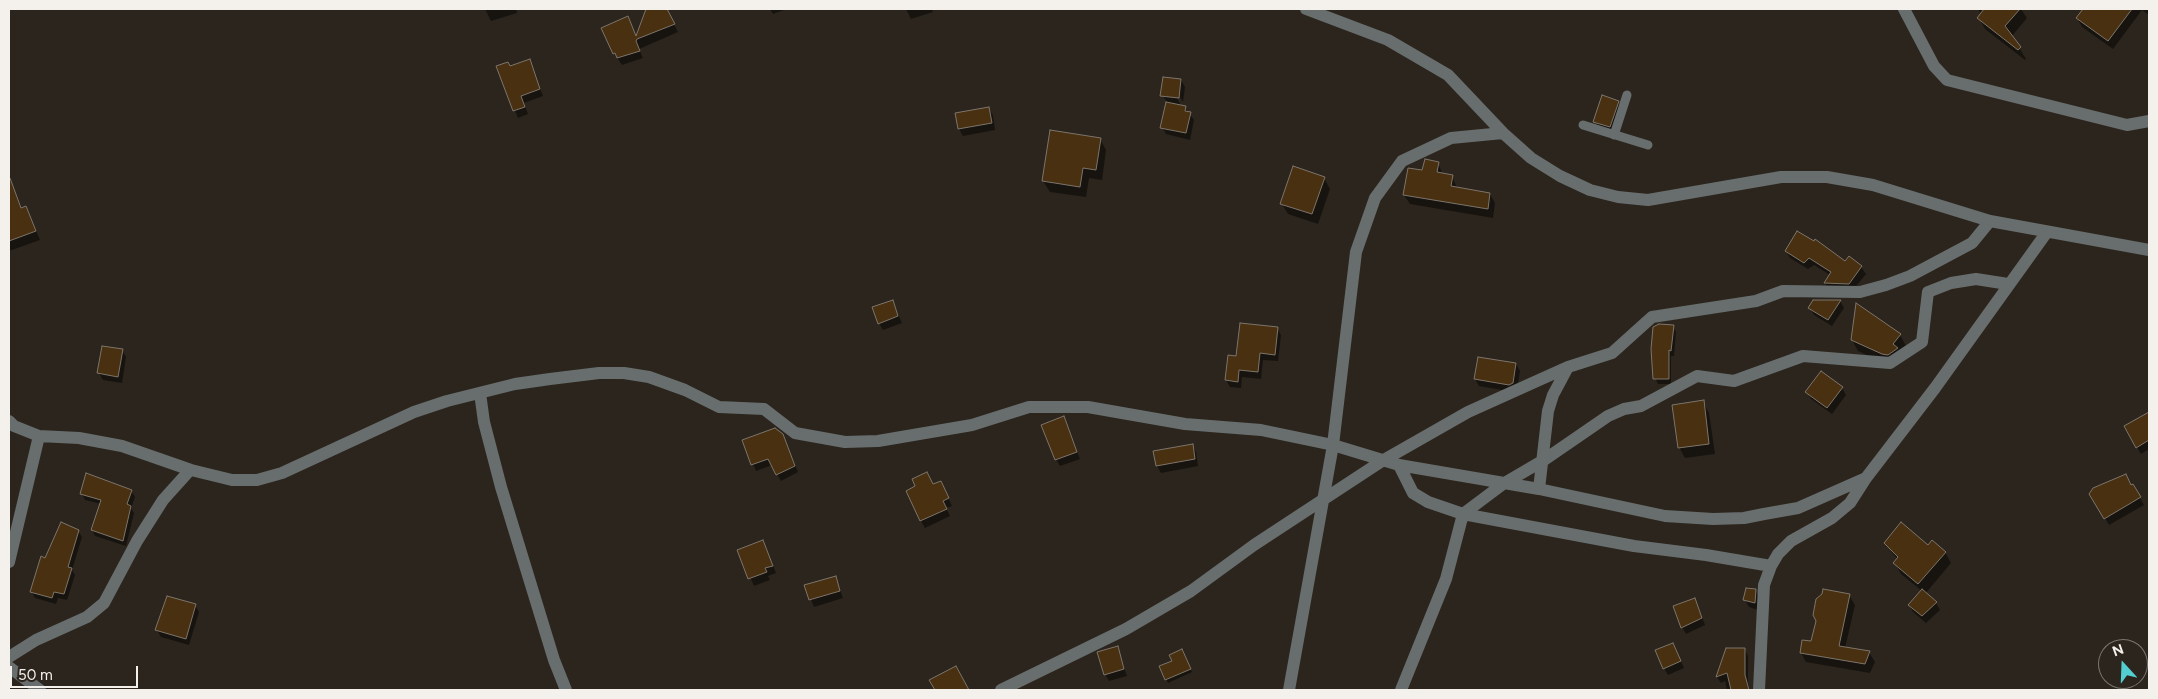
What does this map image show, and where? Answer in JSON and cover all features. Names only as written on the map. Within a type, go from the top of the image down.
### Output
[{"type":"street","points":[[1306,9],[1388,40],[1448,75],[1503,133],[1531,158],[1560,176],[1590,190],[1618,197],[1648,200],[1781,177],[1828,177],[1873,185],[1990,221],[2149,250]]},
{"type":"street","points":[[1904,9],[1934,66],[1947,80],[2127,125],[2149,121]]},
{"type":"street","points":[[1289,690],[1333,445],[1356,252],[1375,198],[1402,161],[1451,138],[1503,133]]},
{"type":"street","points":[[1001,690],[1126,629],[1183,596],[1382,461],[1468,412],[1568,366],[1612,353],[1652,317],[1756,301],[1783,291],[1860,292],[1886,285],[1910,276],[1972,243],[1990,221]]},
{"type":"street","points":[[1759,690],[1764,585],[1778,554],[1791,541],[1832,518],[1850,503],[1866,478],[1936,388],[2008,284],[2047,232]]},
{"type":"street","points":[[1400,690],[1446,579],[1464,514],[1503,484],[1544,460],[1608,416],[1624,409],[1641,406],[1697,376],[1734,381],[1803,356],[1890,363],[1922,342],[1928,292],[1951,283],[1976,279],[2008,284]]},
{"type":"street","points":[[1539,489],[1544,460],[1548,411],[1553,395],[1568,366]]},
{"type":"street","points":[[9,421],[14,426],[39,436],[79,438],[122,446],[190,470],[232,480],[257,480],[282,472],[414,412],[480,393],[550,379],[599,373],[624,373],[649,377],[667,383],[719,407],[764,409],[795,433],[845,442],[878,441],[972,426],[1029,407],[1088,407],[1185,424],[1261,430],[1333,445],[1398,465],[1539,489],[1665,516],[1713,519],[1744,518],[1798,508],[1866,478]]},
{"type":"street","points":[[480,393],[484,422],[501,488],[554,660],[566,690]]},
{"type":"street","points":[[9,562],[39,436]]},
{"type":"street","points":[[1398,465],[1413,493],[1428,502],[1464,514],[1634,546],[1771,566]]},
{"type":"street","points":[[9,657],[36,640],[87,617],[104,603],[142,533],[163,500],[190,470]]},
{"type":"street","points":[[9,667],[40,690]]},
{"type":"lane","points":[[1614,135],[1627,95]]},
{"type":"lane","points":[[1583,125],[1648,146]]},
{"type":"building","points":[[646,9],[667,9],[675,24],[637,39],[640,51],[617,58],[615,53],[613,54],[601,28],[628,16],[636,36]]},
{"type":"building","points":[[1984,9],[2020,9],[2005,26],[2021,47],[2018,50],[1977,18]]},
{"type":"building","points":[[2083,9],[2132,9],[2108,41],[2076,18]]},
{"type":"building","points":[[530,59],[540,89],[521,96],[525,107],[513,111],[496,66],[508,62],[510,66]]},
{"type":"building","points":[[1163,77],[1181,79],[1179,98],[1160,96]]},
{"type":"building","points":[[1602,95],[1619,101],[1610,127],[1593,122]]},
{"type":"building","points":[[1166,102],[1186,106],[1185,111],[1191,112],[1186,133],[1160,128]]},
{"type":"building","points":[[989,107],[992,123],[958,129],[955,113]]},
{"type":"building","points":[[1050,130],[1101,138],[1096,170],[1083,168],[1080,187],[1042,181]]},
{"type":"building","points":[[1425,159],[1439,162],[1437,172],[1453,175],[1451,186],[1490,193],[1488,209],[1403,195],[1408,168],[1422,170]]},
{"type":"building","points":[[1293,166],[1325,177],[1312,214],[1280,204]]},
{"type":"building","points":[[9,178],[21,208],[26,206],[36,231],[9,241]]},
{"type":"building","points":[[1797,231],[1814,241],[1815,239],[1845,261],[1849,256],[1862,266],[1849,284],[1824,283],[1831,272],[1809,258],[1804,263],[1785,251]]},
{"type":"building","points":[[893,300],[898,316],[878,324],[872,307]]},
{"type":"building","points":[[1813,300],[1841,300],[1828,320],[1808,308]]},
{"type":"building","points":[[1856,303],[1901,334],[1893,344],[1898,348],[1888,355],[1882,354],[1851,340]]},
{"type":"building","points":[[1240,323],[1278,327],[1275,355],[1260,353],[1258,372],[1239,370],[1238,382],[1225,380],[1228,355],[1236,356]]},
{"type":"building","points":[[1659,324],[1674,325],[1671,351],[1669,350],[1669,379],[1653,379],[1651,349],[1653,327]]},
{"type":"building","points":[[102,346],[123,349],[118,377],[97,373]]},
{"type":"building","points":[[1478,357],[1516,363],[1513,383],[1509,385],[1474,379]]},
{"type":"building","points":[[1821,371],[1843,387],[1827,408],[1805,392]]},
{"type":"building","points":[[1704,400],[1709,444],[1678,448],[1672,405]]},
{"type":"building","points":[[2149,412],[2149,440],[2136,448],[2124,426]]},
{"type":"building","points":[[1064,416],[1077,452],[1055,460],[1041,425]]},
{"type":"building","points":[[775,428],[783,434],[795,466],[776,475],[768,459],[751,465],[742,440]]},
{"type":"building","points":[[1193,444],[1195,459],[1156,466],[1153,451]]},
{"type":"building","points":[[927,472],[933,484],[941,481],[949,498],[943,501],[947,509],[920,521],[906,491],[915,486],[912,479]]},
{"type":"building","points":[[86,473],[132,490],[127,504],[131,506],[123,541],[91,530],[101,500],[80,494]]},
{"type":"building","points":[[2126,474],[2131,485],[2133,484],[2141,497],[2104,519],[2089,494],[2093,488]]},
{"type":"building","points":[[61,522],[79,530],[68,567],[72,568],[64,594],[54,592],[52,598],[30,592],[41,556],[45,558]]},
{"type":"building","points":[[1901,522],[1928,545],[1932,540],[1946,552],[1918,584],[1893,563],[1898,557],[1884,543]]},
{"type":"building","points":[[763,540],[773,566],[765,568],[767,572],[748,579],[737,550]]},
{"type":"building","points":[[836,576],[840,591],[809,600],[804,585]]},
{"type":"building","points":[[1746,588],[1756,589],[1755,603],[1743,600]]},
{"type":"building","points":[[1823,589],[1850,594],[1839,646],[1870,651],[1865,664],[1800,653],[1802,640],[1811,641],[1816,621],[1813,615],[1816,599],[1822,594]]},
{"type":"building","points":[[1922,589],[1937,602],[1922,616],[1908,605]]},
{"type":"building","points":[[167,596],[196,604],[186,639],[155,630]]},
{"type":"building","points":[[1695,598],[1702,618],[1681,628],[1673,606]]},
{"type":"building","points":[[1673,643],[1681,661],[1663,669],[1655,650]]},
{"type":"building","points":[[1118,646],[1124,669],[1104,675],[1097,652]]},
{"type":"building","points":[[1726,648],[1745,648],[1745,675],[1749,690],[1731,690],[1727,673],[1716,677]]},
{"type":"building","points":[[1182,649],[1191,669],[1165,680],[1159,666],[1172,661],[1169,655]]},
{"type":"building","points":[[956,666],[969,690],[935,690],[929,680]]}]
